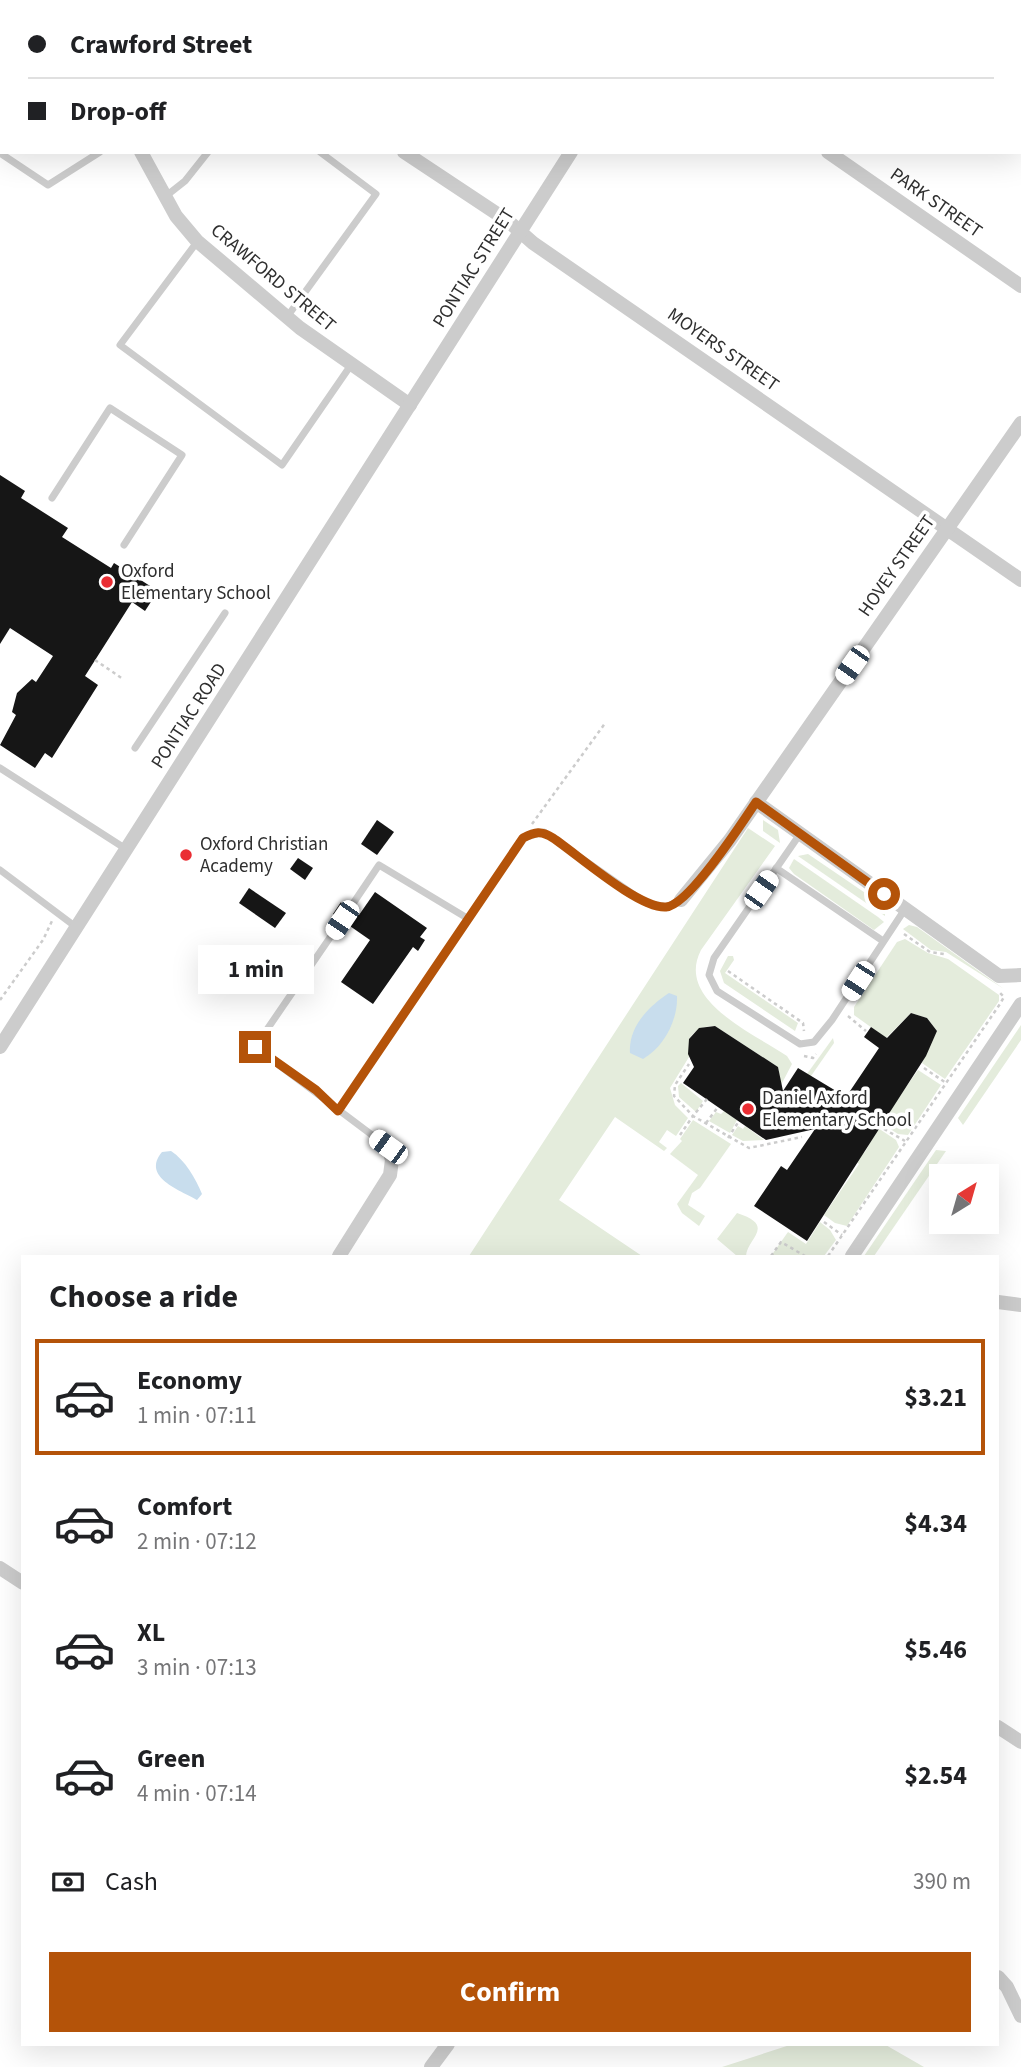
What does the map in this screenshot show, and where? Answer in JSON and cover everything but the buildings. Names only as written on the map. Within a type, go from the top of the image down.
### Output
[{"type":"street","name":"CRAWFORD STREET","points":[[142,154],[180,222],[197,241],[287,317],[410,405]]},
{"type":"street","name":"MOYERS STREET","points":[[407,154],[1021,580]]},
{"type":"street","name":"PONTIAC STREET","points":[[410,405],[570,154]]},
{"type":"street","name":"PARK STREET","points":[[831,154],[1021,286]]},
{"type":"street","name":"PONTIAC ROAD","points":[[0,1046],[410,405]]},
{"type":"street","name":"HOVEY STREET","points":[[681,900],[721,852],[1021,423]]},
{"type":"street","points":[[756,802],[999,976],[1021,975]]},
{"type":"street","points":[[853,1255],[1021,1004]]},
{"type":"street","points":[[340,1255],[390,1175],[392,1160],[388,1147]]},
{"type":"street","points":[[999,1302],[1021,1305]]},
{"type":"street","points":[[0,1568],[21,1582]]},
{"type":"street","points":[[999,1728],[1021,1742]]},
{"type":"street","points":[[999,1978],[1007,1987],[1021,2016]]},
{"type":"street","points":[[431,2067],[447,2046]]},
{"type":"lane","points":[[2,154],[48,185],[97,154]]},
{"type":"lane","points":[[166,196],[185,181],[206,154]]},
{"type":"lane","points":[[287,317],[376,194],[323,154]]},
{"type":"lane","points":[[197,241],[120,345],[282,466],[351,365]]},
{"type":"lane","points":[[51,498],[110,408],[182,455],[124,545]]},
{"type":"lane","points":[[135,748],[225,613]]},
{"type":"lane","points":[[0,768],[126,849]]},
{"type":"lane","points":[[338,1111],[523,838],[544,832],[646,903],[667,907],[681,900]]},
{"type":"lane","points":[[800,834],[714,958],[709,975],[717,990],[800,1044],[814,1042],[832,1020],[905,909]]},
{"type":"lane","points":[[350,908],[379,865],[467,918]]},
{"type":"lane","points":[[776,868],[883,941]]},
{"type":"lane","points":[[0,870],[76,928]]},
{"type":"lane","points":[[342,920],[255,1047],[316,1090],[338,1111],[388,1147]]},
{"type":"path","points":[[95,660],[123,679]]},
{"type":"path","points":[[523,838],[606,722]]},
{"type":"path","points":[[0,1000],[43,940],[58,913]]},
{"type":"path","points":[[902,933],[930,952],[944,954]]},
{"type":"path","points":[[728,971],[803,1023],[804,1031]]},
{"type":"path","points":[[829,1255],[1004,997],[989,985]]},
{"type":"path","points":[[689,1064],[675,1085],[674,1096],[693,1116],[749,1148],[802,1136]]},
{"type":"path","points":[[924,1068],[946,1083]]},
{"type":"path","points":[[680,1135],[707,1099]]},
{"type":"path","points":[[706,1123],[718,1107]]},
{"type":"path","points":[[728,1138],[739,1121]]},
{"type":"path","points":[[884,1129],[905,1141]]},
{"type":"path","points":[[824,1222],[842,1236]]},
{"type":"path","points":[[772,1255],[781,1242],[804,1255]]},
{"type":"path","points":[[794,1255],[796,1250]]},
{"type":"green space","points":[[763,820],[778,830],[780,843],[763,831]]},
{"type":"green space","points":[[748,828],[775,846],[701,950],[696,968],[699,984],[708,999],[722,1013],[787,1056],[792,1064],[781,1085],[778,1067],[715,1026],[700,1029],[689,1039],[689,1057],[670,1088],[675,1105],[688,1118],[676,1136],[667,1130],[659,1142],[667,1148],[664,1151],[615,1117],[559,1200],[641,1255],[470,1255]]},
{"type":"green space","points":[[808,854],[880,903],[885,909],[885,916],[798,856]]},
{"type":"green space","points":[[794,859],[884,922],[874,930],[794,874],[789,868]]},
{"type":"green space","points":[[909,925],[917,927],[1004,989],[946,952],[931,950],[903,929]]},
{"type":"green space","points":[[905,939],[928,953],[948,959],[999,995],[999,1001],[945,1079],[922,1063],[937,1031],[927,1018],[911,1013],[886,1038],[854,1015],[854,1007],[897,942]]},
{"type":"green space","points":[[728,956],[733,956],[734,960],[725,973],[798,1023],[795,1031],[724,983],[720,971]]},
{"type":"green space","points":[[1021,1025],[1021,1040],[963,1125],[958,1118]]},
{"type":"green space","points":[[833,1038],[834,1043],[795,1099],[791,1096]]},
{"type":"green space","points":[[918,1070],[941,1085],[908,1135],[898,1134],[881,1123]]},
{"type":"green space","points":[[681,1083],[703,1101],[696,1112],[679,1097],[678,1086]]},
{"type":"green space","points":[[724,1111],[737,1120],[730,1133],[709,1121],[716,1112],[721,1114]]},
{"type":"green space","points":[[693,1120],[731,1144],[700,1188],[692,1193],[688,1205],[705,1216],[699,1226],[682,1213],[677,1204],[698,1175],[670,1154],[682,1141],[680,1139]]},
{"type":"green space","points":[[738,1126],[743,1129],[745,1126],[764,1140],[743,1141],[732,1135]]},
{"type":"green space","points":[[878,1128],[896,1140],[899,1147],[847,1226],[835,1223],[824,1215],[859,1164],[854,1160],[865,1152]]},
{"type":"green space","points":[[936,1150],[946,1151],[937,1164],[929,1164],[929,1176],[875,1255],[865,1255]]},
{"type":"green space","points":[[737,1213],[749,1218],[758,1228],[746,1255],[736,1255],[717,1239]]},
{"type":"green space","points":[[820,1222],[830,1230],[836,1240],[825,1255],[772,1255],[788,1232],[806,1244]]},
{"type":"green space","points":[[787,2046],[887,2046],[924,2067],[722,2067]]},
{"type":"water","points":[[669,993],[677,996],[677,1005],[663,1040],[643,1059],[630,1053],[632,1034],[641,1018]]},
{"type":"water","points":[[171,1151],[197,1182],[202,1194],[197,1200],[159,1176],[157,1161],[162,1152]]},
{"type":"place","name":"Oxford Elementary School","points":[[107,582]]},
{"type":"place","name":"Oxford Christian Academy","points":[[186,855]]},
{"type":"place","name":"Daniel Axford Elementary School","points":[[748,1109]]},
{"type":"route","points":[[255,1047],[316,1090],[338,1111],[523,838],[535,832],[544,832],[646,903],[667,907],[681,900],[704,874],[756,802],[884,894]]}]
